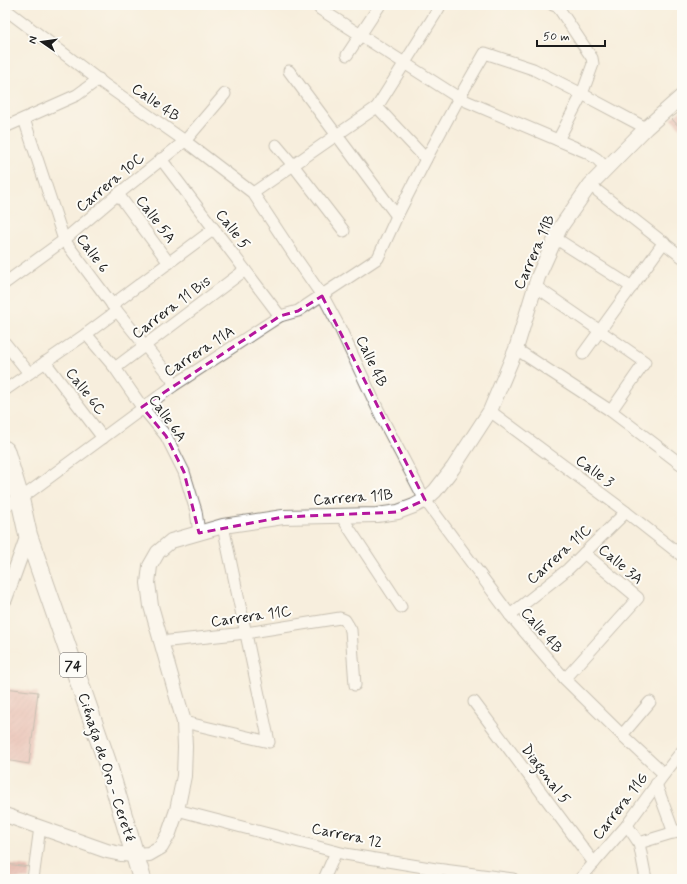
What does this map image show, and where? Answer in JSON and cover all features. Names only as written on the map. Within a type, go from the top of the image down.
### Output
[{"type":"highway","name":"Ciénaga de Oro - Cereté","points":[[5,450],[12,502],[28,535],[107,762],[142,879]]},
{"type":"street","points":[[318,5],[320,9],[459,98],[586,152],[597,159],[606,168]]},
{"type":"street","points":[[347,55],[380,5]]},
{"type":"street","points":[[253,193],[377,107],[439,8],[438,5]]},
{"type":"street","points":[[554,5],[558,7],[592,58],[593,64],[582,94],[558,140]]},
{"type":"street","name":"Calle 4B","points":[[5,9],[99,80],[185,141],[253,193],[322,296],[339,326],[384,420],[425,500],[510,615],[565,679],[664,774]]},
{"type":"street","name":"Carrera 11A","points":[[12,502],[103,438],[142,407],[173,386],[280,316],[298,311],[378,258],[426,159],[485,53],[533,69],[582,94]]},
{"type":"street","points":[[289,71],[398,216]]},
{"type":"street","points":[[5,127],[77,95],[99,80]]},
{"type":"street","name":"Carrera 10C","points":[[5,283],[64,240],[118,194],[185,141],[225,94]]},
{"type":"street","points":[[582,94],[646,128]]},
{"type":"street","name":"Carrera 11B","points":[[135,855],[149,854],[161,847],[177,810],[184,776],[184,722],[150,606],[148,583],[150,566],[158,552],[171,542],[223,526],[283,517],[377,515],[398,512],[425,500],[453,468],[490,412],[516,349],[538,277],[560,228],[590,185],[646,128],[682,96]]},
{"type":"street","points":[[377,107],[426,159]]},
{"type":"street","name":"Calle 6","points":[[24,118],[64,240],[115,308],[171,378],[173,386]]},
{"type":"street","points":[[276,145],[344,231]]},
{"type":"street","name":"Calle 5","points":[[161,159],[280,316]]},
{"type":"street","points":[[590,185],[682,256]]},
{"type":"street","name":"Calle 5A","points":[[118,194],[169,262]]},
{"type":"street","points":[[5,390],[86,334],[169,262],[214,229]]},
{"type":"street","points":[[556,238],[632,287]]},
{"type":"street","points":[[583,354],[664,242]]},
{"type":"street","name":"Carrera 11 Bis","points":[[115,368],[245,270]]},
{"type":"street","points":[[535,286],[645,362],[610,411]]},
{"type":"street","name":"Calle 6A","points":[[86,334],[115,368],[142,407],[166,436],[184,472],[196,511],[200,533]]},
{"type":"street","points":[[5,343],[29,373]]},
{"type":"street","points":[[516,349],[610,411],[682,465]]},
{"type":"street","name":"Calle 6C","points":[[45,362],[103,438]]},
{"type":"street","name":"Calle 3","points":[[490,412],[626,512],[682,556]]},
{"type":"street","name":"Carrera 11C","points":[[510,615],[568,569],[626,512]]},
{"type":"street","points":[[342,516],[401,607]]},
{"type":"street","points":[[184,722],[269,742],[223,526]]},
{"type":"street","points":[[5,599],[28,535]]},
{"type":"street","name":"Calle 3A","points":[[565,679],[638,598],[584,553]]},
{"type":"street","name":"Carrera 11C","points":[[160,642],[246,633],[340,618],[345,620],[351,630],[355,685]]},
{"type":"street","name":"Diagonal 5","points":[[474,702],[594,863]]},
{"type":"street","points":[[622,735],[650,702]]},
{"type":"street","name":"Carrera 11G","points":[[580,879],[627,825],[656,784],[682,752]]},
{"type":"street","points":[[639,843],[678,832],[656,784]]},
{"type":"street","name":"Carrera 12","points":[[177,810],[345,854],[436,869],[513,879]]},
{"type":"street","points":[[5,815],[107,851],[135,855]]},
{"type":"street","points":[[627,825],[639,843],[646,879]]},
{"type":"street","points":[[33,879],[40,827]]},
{"type":"street","points":[[324,879],[336,852]]},
{"type":"highlighted area","points":[[322,296],[425,500],[398,512],[283,517],[199,533],[184,472],[166,436],[142,407],[280,316],[298,311]]},
{"type":"building","points":[[682,110],[682,130],[671,118]]},
{"type":"building","points":[[5,688],[38,692],[29,764],[5,760]]},
{"type":"building","points":[[5,864],[30,867],[29,879],[5,879]]}]
